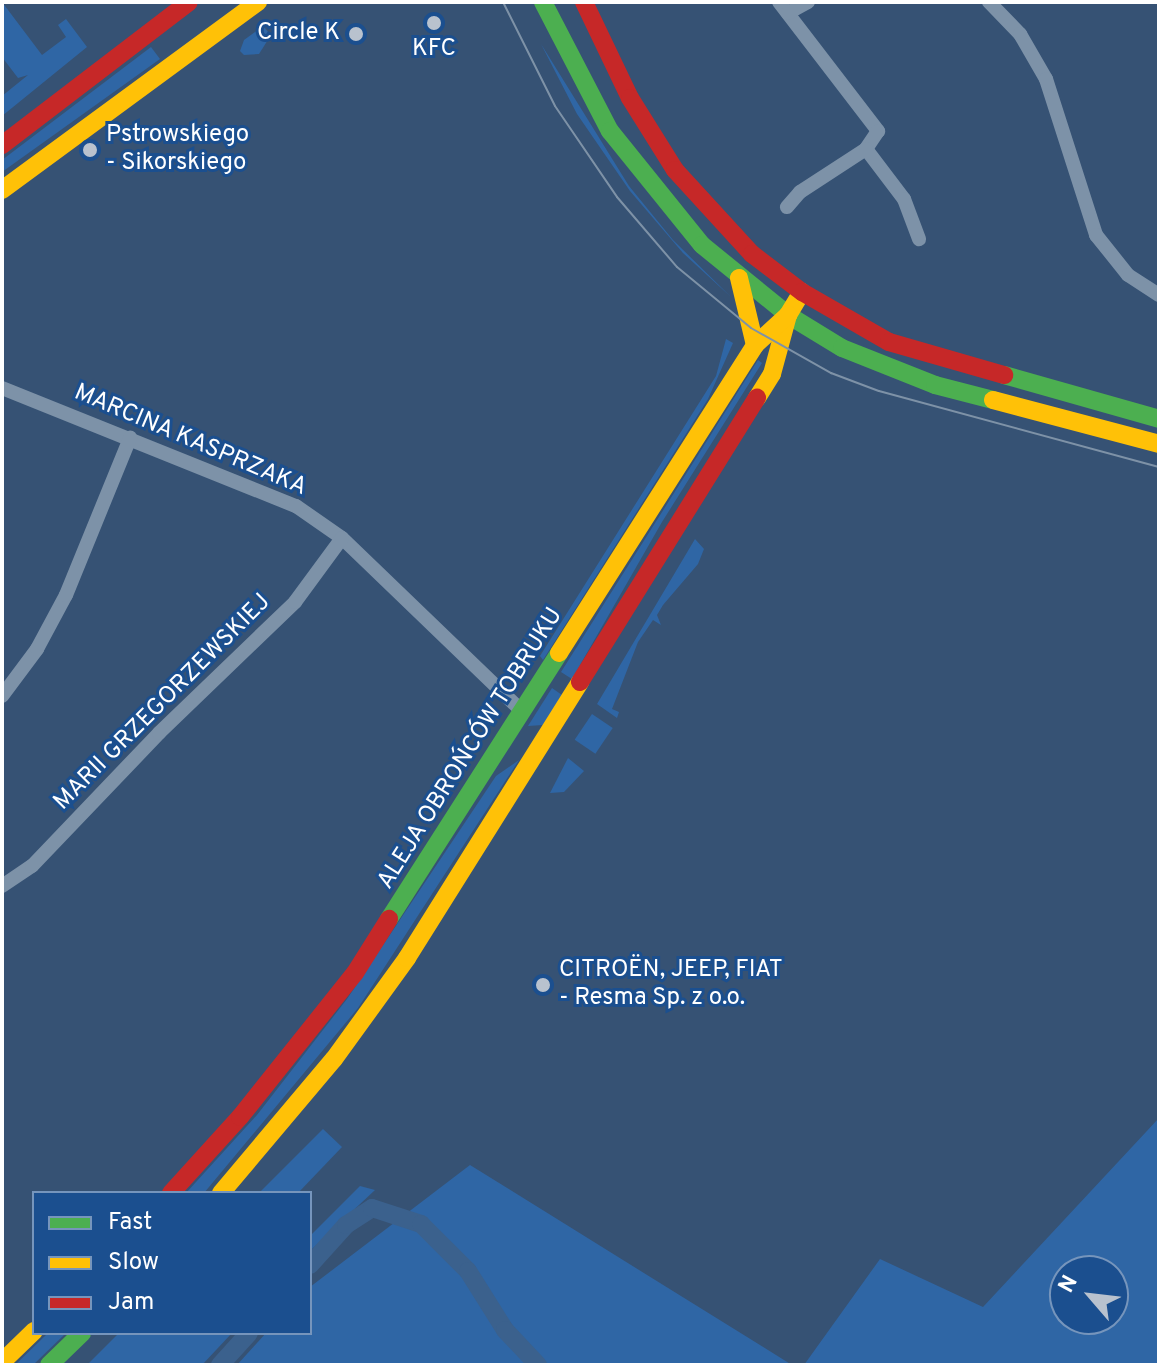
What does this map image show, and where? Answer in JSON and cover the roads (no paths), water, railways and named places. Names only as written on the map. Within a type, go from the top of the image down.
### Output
[{"type":"main road","points":[[2,145],[189,2]]},
{"type":"main road","points":[[2,190],[258,2]]},
{"type":"main road","points":[[543,2],[610,131],[669,211],[739,278],[788,315],[842,348],[895,371],[1159,444]]},
{"type":"main road","points":[[584,2],[630,98],[675,170],[721,224],[802,292],[889,342],[1159,419]]},
{"type":"main road","points":[[739,278],[755,345]]},
{"type":"main road","name":"ALEJA OBROŃCÓW TOBRUKU","points":[[223,1191],[334,1059],[407,958],[772,374],[788,315],[802,292]]},
{"type":"main road","name":"ALEJA OBROŃCÓW TOBRUKU","points":[[173,1191],[240,1117],[355,973],[755,345],[788,315]]},
{"type":"main road","points":[[2,1362],[32,1333]]},
{"type":"main road","points":[[49,1365],[80,1335]]},
{"type":"street","points":[[787,207],[800,192],[866,149],[878,131],[783,7],[808,2]]},
{"type":"street","points":[[989,2],[1020,34],[1046,79],[1096,235],[1128,275],[1159,295]]},
{"type":"street","points":[[866,149],[904,199],[919,239]]},
{"type":"street","name":"MARCINA KASPRZAKA","points":[[2,388],[296,506],[342,538],[523,712]]},
{"type":"street","points":[[2,696],[37,649],[66,595],[130,438]]},
{"type":"street","name":"MARII GRZEGORZEWSKIEJ","points":[[2,886],[32,866],[159,733],[295,602],[342,538]]},
{"type":"waterway","points":[[312,1263],[346,1225],[372,1208],[421,1224],[468,1271],[505,1330],[538,1365]]},
{"type":"waterway","points":[[220,1365],[247,1335]]},
{"type":"tram line","points":[[503,2],[555,106],[617,197],[677,267],[751,328],[831,373],[879,391],[1159,467]]},
{"type":"place","name":"KFC","points":[[434,23]]},
{"type":"place","name":"Circle K","points":[[356,34]]},
{"type":"place","name":"Pstrowskiego - Sikorskiego","points":[[90,150]]},
{"type":"place","name":"CITROËN, JEEP, FIAT - Resma Sp. z o.o.","points":[[543,985]]}]
